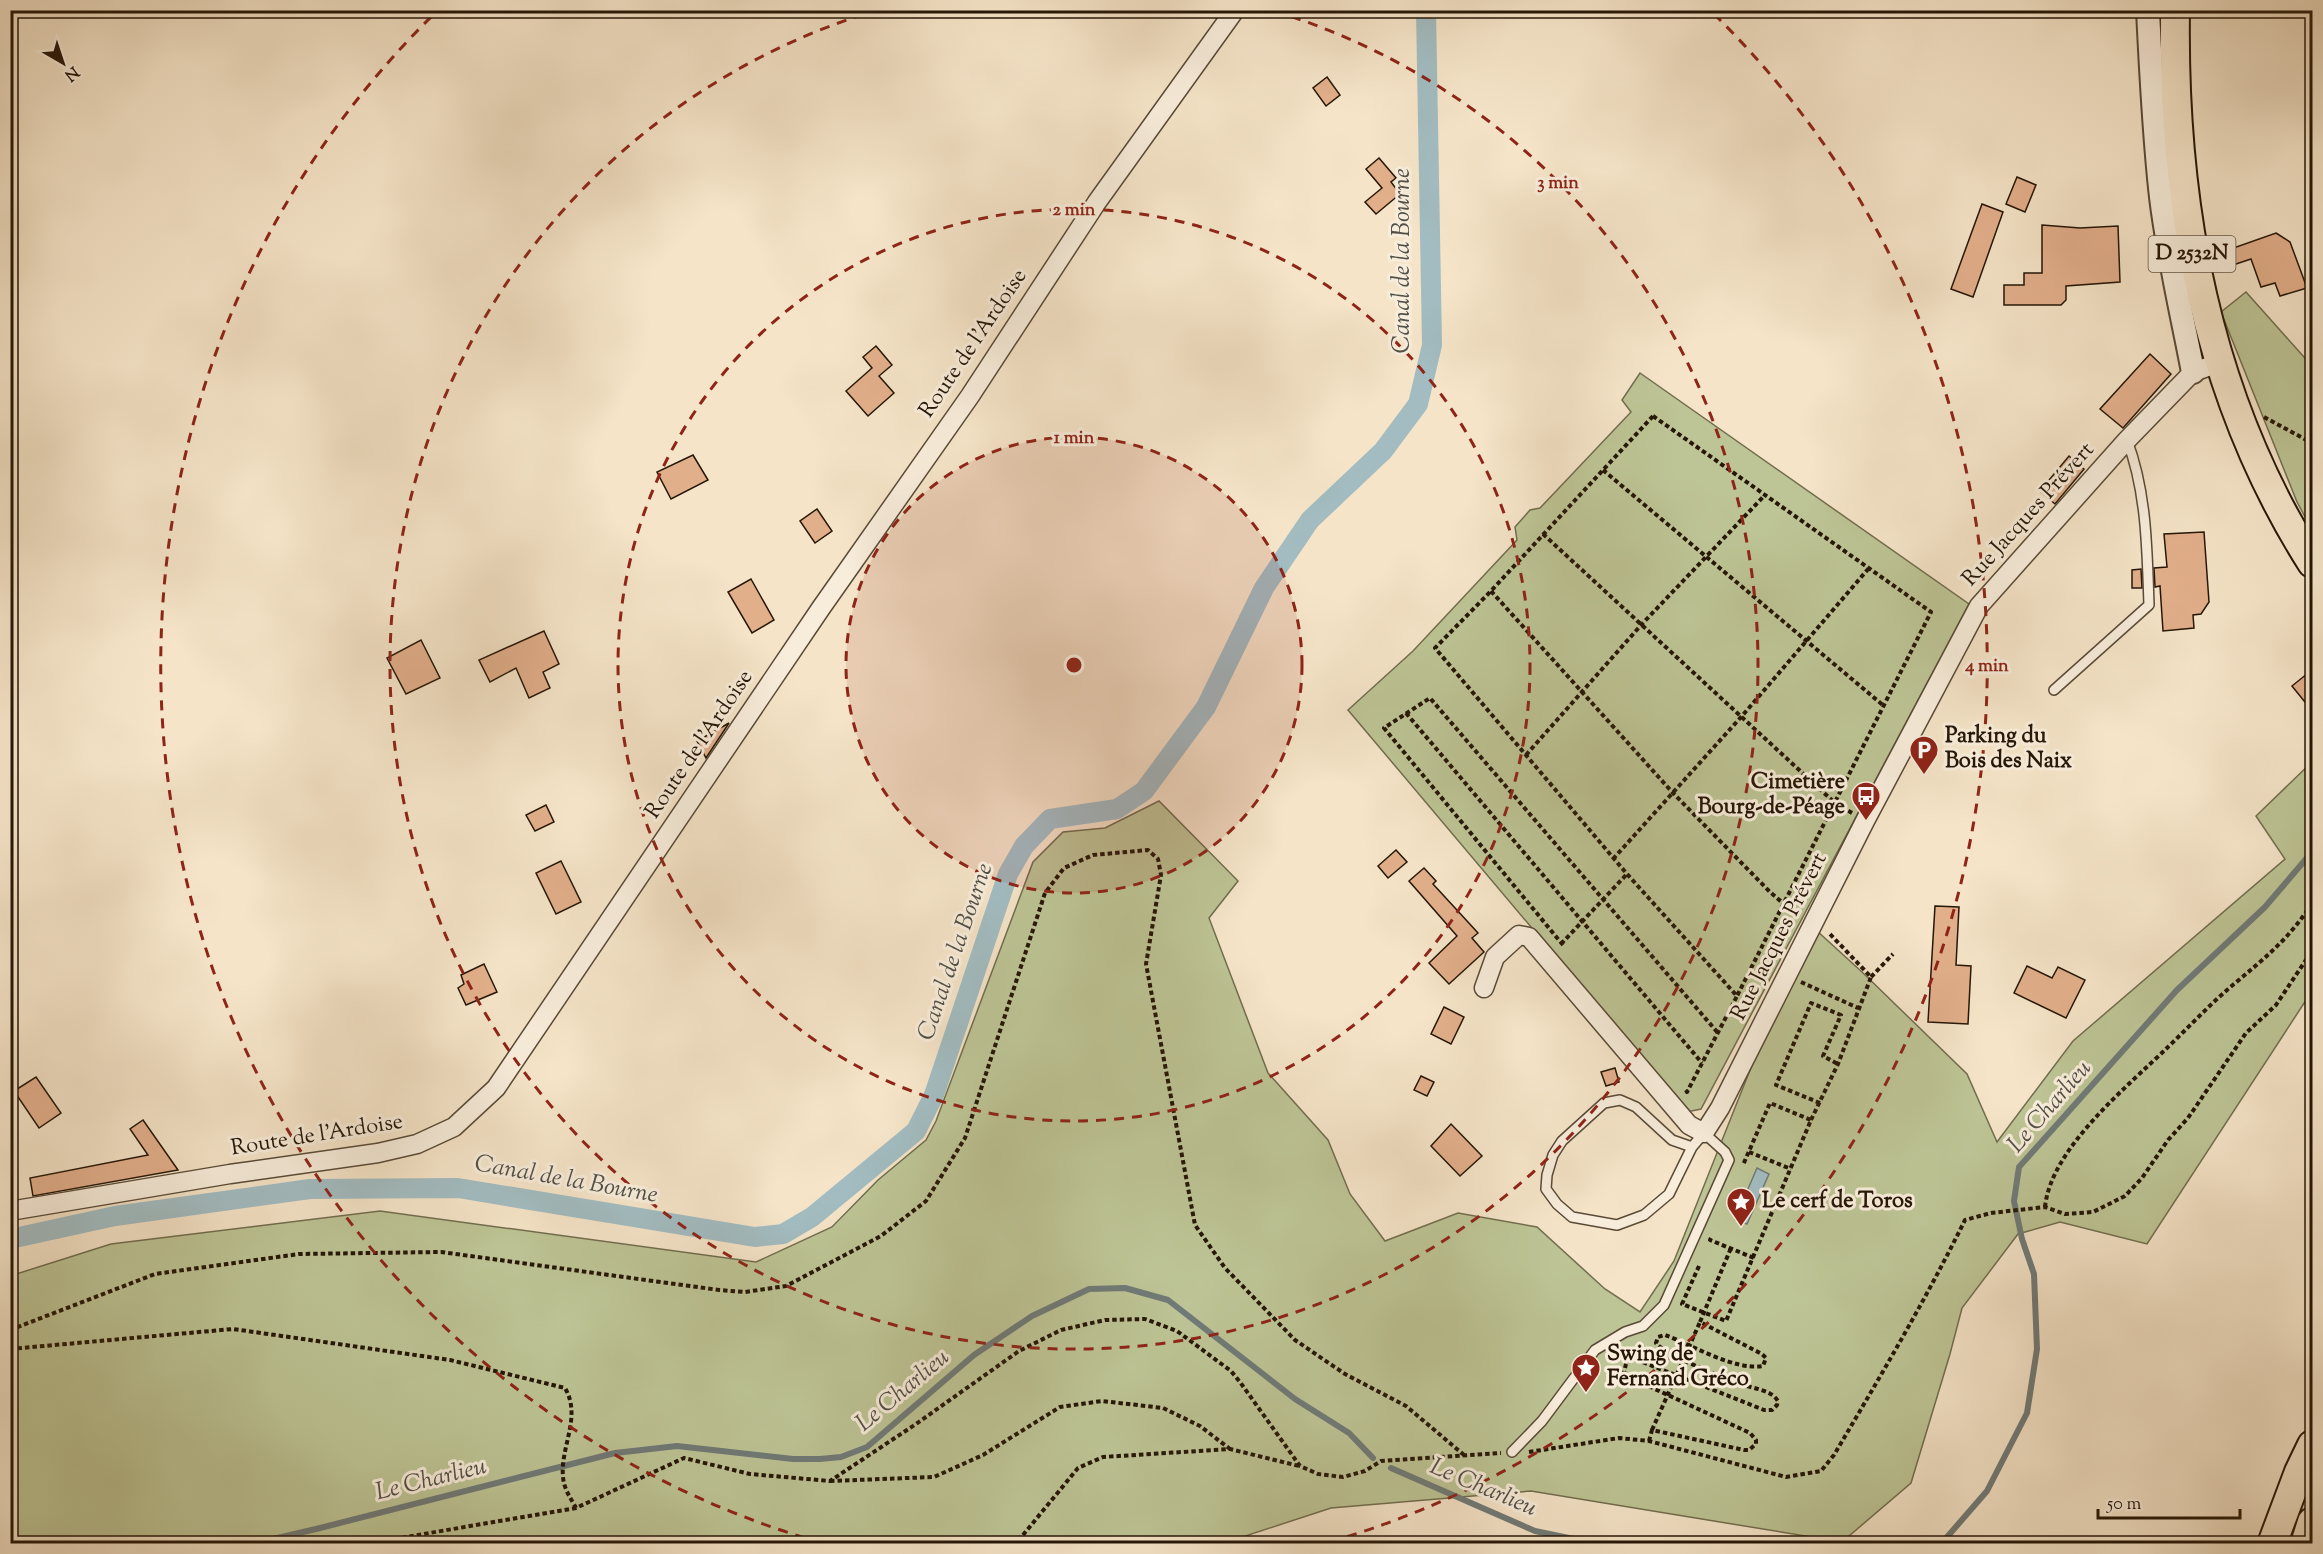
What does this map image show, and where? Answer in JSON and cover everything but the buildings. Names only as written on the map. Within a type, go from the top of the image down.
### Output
[{"type":"main road","name":"D 2532N","points":[[2175,10],[2179,144],[2189,233],[2205,315],[2206,368],[2232,393],[2259,463],[2313,563]]},
{"type":"main road","points":[[2272,1544],[2299,1472],[2313,1445]]},
{"type":"main road","points":[[2305,1544],[2313,1522]]},
{"type":"street","name":"Route de l'Ardoise","points":[[10,1211],[230,1174],[378,1154],[417,1144],[454,1127],[496,1088],[821,608],[970,396],[1097,202],[1235,10]]},
{"type":"street","points":[[2148,10],[2152,94],[2161,197],[2174,280],[2206,368]]},
{"type":"street","name":"Rue Jacques Prévert","points":[[1698,1140],[1720,1108],[1865,821],[1979,606],[2127,440],[2206,368]]},
{"type":"street","points":[[1484,988],[1496,957],[1519,935],[1529,937],[1689,1125],[1698,1140]]},
{"type":"lane","points":[[2054,690],[2149,605],[2146,531],[2137,466],[2127,440]]},
{"type":"lane","points":[[1512,1452],[1542,1421],[1595,1350],[1626,1332],[1643,1326],[1664,1305],[1729,1160],[1725,1152],[1698,1140],[1672,1140],[1636,1107],[1620,1100],[1604,1103],[1562,1141],[1553,1155],[1547,1174],[1546,1189],[1557,1204],[1572,1217],[1617,1225],[1644,1215],[1669,1194],[1698,1140]]},
{"type":"path","points":[[2232,393],[2273,423],[2313,443]]},
{"type":"path","points":[[1680,1083],[1687,1092],[1718,1033],[1737,996],[1784,904],[1931,612],[1653,416],[1435,648],[1613,859],[1737,996]]},
{"type":"path","points":[[1603,470],[1884,706]]},
{"type":"path","points":[[1526,755],[1642,624],[1765,495]]},
{"type":"path","points":[[1543,534],[1835,803]]},
{"type":"path","points":[[1613,859],[1742,716],[1869,568]]},
{"type":"path","points":[[1491,591],[1674,793],[1784,904]]},
{"type":"path","points":[[1569,952],[1384,728],[1430,698],[1718,1033]]},
{"type":"path","points":[[1406,713],[1702,1063]]},
{"type":"path","points":[[10,1330],[155,1274],[299,1254],[441,1252],[719,1290],[745,1292],[786,1286],[881,1236],[926,1201],[965,1138],[1045,892],[1064,868],[1093,855],[1148,850],[1158,859],[1161,875],[1146,964],[1195,1225],[1225,1268],[1296,1340],[1345,1374],[1406,1406],[1464,1455]]},
{"type":"path","points":[[1561,944],[1627,874]]},
{"type":"path","points":[[2045,1207],[2046,1194],[2058,1167],[2095,1118],[2232,985],[2266,958],[2300,924],[2313,903]]},
{"type":"path","points":[[1815,919],[1871,977]]},
{"type":"path","points":[[1011,1544],[1023,1535],[1077,1468],[1103,1457],[1230,1449],[1300,1466],[1318,1474],[1343,1477],[1365,1471],[1381,1461],[1533,1452],[1619,1438],[1649,1441],[1786,1477],[1821,1471],[1834,1455],[1899,1344],[1965,1220],[2045,1207],[2065,1214],[2093,1212],[2125,1196],[2142,1178],[2168,1140],[2188,1118],[2246,1033],[2276,1005],[2313,951]]},
{"type":"path","points":[[1701,1261],[1683,1304],[1726,1321],[1811,1120],[1838,1064],[1871,977],[1893,954]]},
{"type":"path","points":[[1787,975],[1858,1008]]},
{"type":"path","points":[[1820,1103],[1776,1085],[1810,1003],[1841,1015],[1823,1056],[1838,1064]]},
{"type":"path","points":[[1740,1172],[1770,1103],[1811,1120]]},
{"type":"path","points":[[1749,1152],[1791,1169]]},
{"type":"path","points":[[1705,1251],[1714,1230]]},
{"type":"path","points":[[1710,1240],[1754,1258]]},
{"type":"path","points":[[1649,1441],[1731,1248]]},
{"type":"path","points":[[830,1481],[1019,1351],[1061,1330],[1105,1320],[1145,1319],[1177,1331],[1212,1356],[1235,1376],[1300,1466]]},
{"type":"path","points":[[1653,1430],[1744,1450],[1749,1450],[1756,1444],[1756,1440],[1750,1433],[1629,1377],[1624,1372],[1626,1364],[1632,1360],[1764,1410],[1772,1410],[1777,1406],[1778,1401],[1771,1394],[1745,1386],[1683,1359],[1659,1348],[1656,1343],[1658,1337],[1665,1335],[1746,1366],[1755,1368],[1763,1366],[1766,1362],[1762,1354],[1700,1322]]},
{"type":"path","points":[[10,1349],[232,1329],[450,1360],[565,1388],[572,1400],[572,1412],[563,1474],[566,1490],[576,1508]]},
{"type":"path","points":[[365,1544],[576,1508],[684,1458],[750,1474],[830,1481],[934,1477],[983,1455],[1059,1407],[1101,1401],[1163,1408],[1200,1426],[1230,1449]]},
{"type":"green space","points":[[2246,292],[2312,366],[2312,530],[2297,502],[2221,312]]},
{"type":"green space","points":[[1640,373],[1969,604],[1701,1109],[1687,1112],[1348,710],[1413,651],[1517,540],[1515,527],[1530,510],[1540,508],[1631,412],[1622,400]]},
{"type":"green space","points":[[2312,762],[2312,991],[2147,1244],[2060,1222],[2018,1234],[1962,1308],[1911,1483],[1842,1542],[1531,1491],[1331,1508],[1221,1544],[11,1543],[10,1276],[111,1244],[380,1211],[756,1262],[832,1227],[878,1180],[926,1140],[936,1121],[1033,862],[1063,832],[1105,828],[1159,801],[1238,881],[1209,918],[1268,1073],[1328,1140],[1350,1194],[1385,1241],[1458,1213],[1537,1227],[1605,1289],[1640,1312],[1674,1261],[1754,1060],[1816,930],[1967,1074],[1997,1142],[2073,1041],[2285,859],[2256,816]]},
{"type":"water","points":[[1757,1168],[1769,1174],[1747,1224],[1735,1219]]},
{"type":"waterway","name":"Canal de la Bourne","points":[[10,1239],[115,1216],[310,1189],[458,1188],[755,1237],[783,1234],[812,1217],[916,1131],[934,1095],[1008,874],[1024,846],[1050,819],[1117,809],[1144,791],[1206,707],[1264,588],[1310,520],[1383,451],[1418,404],[1432,345],[1426,10]]},
{"type":"waterway","name":"Le Charlieu","points":[[1941,1544],[1987,1491],[2027,1413],[2037,1349],[2034,1274],[2022,1239],[2014,1201],[2019,1167],[2177,990],[2265,907],[2312,852]]},
{"type":"waterway","name":"Le Charlieu","points":[[251,1544],[615,1453],[677,1446],[793,1459],[841,1457],[867,1447],[974,1355],[1032,1316],[1089,1289],[1125,1288],[1168,1300],[1295,1399],[1349,1433],[1373,1458]]},
{"type":"waterway","name":"Le Charlieu","points":[[1391,1468],[1535,1531],[1598,1544]]},
{"type":"place","name":"Parking du Bois des Naix","points":[[1924,776]]},
{"type":"place","name":"Cimetière Bourg-de-Péage","points":[[1866,822]]},
{"type":"place","name":"Le cerf de Toros","points":[[1741,1228]]},
{"type":"place","name":"Swing de Fernand Gréco","points":[[1586,1394]]}]
